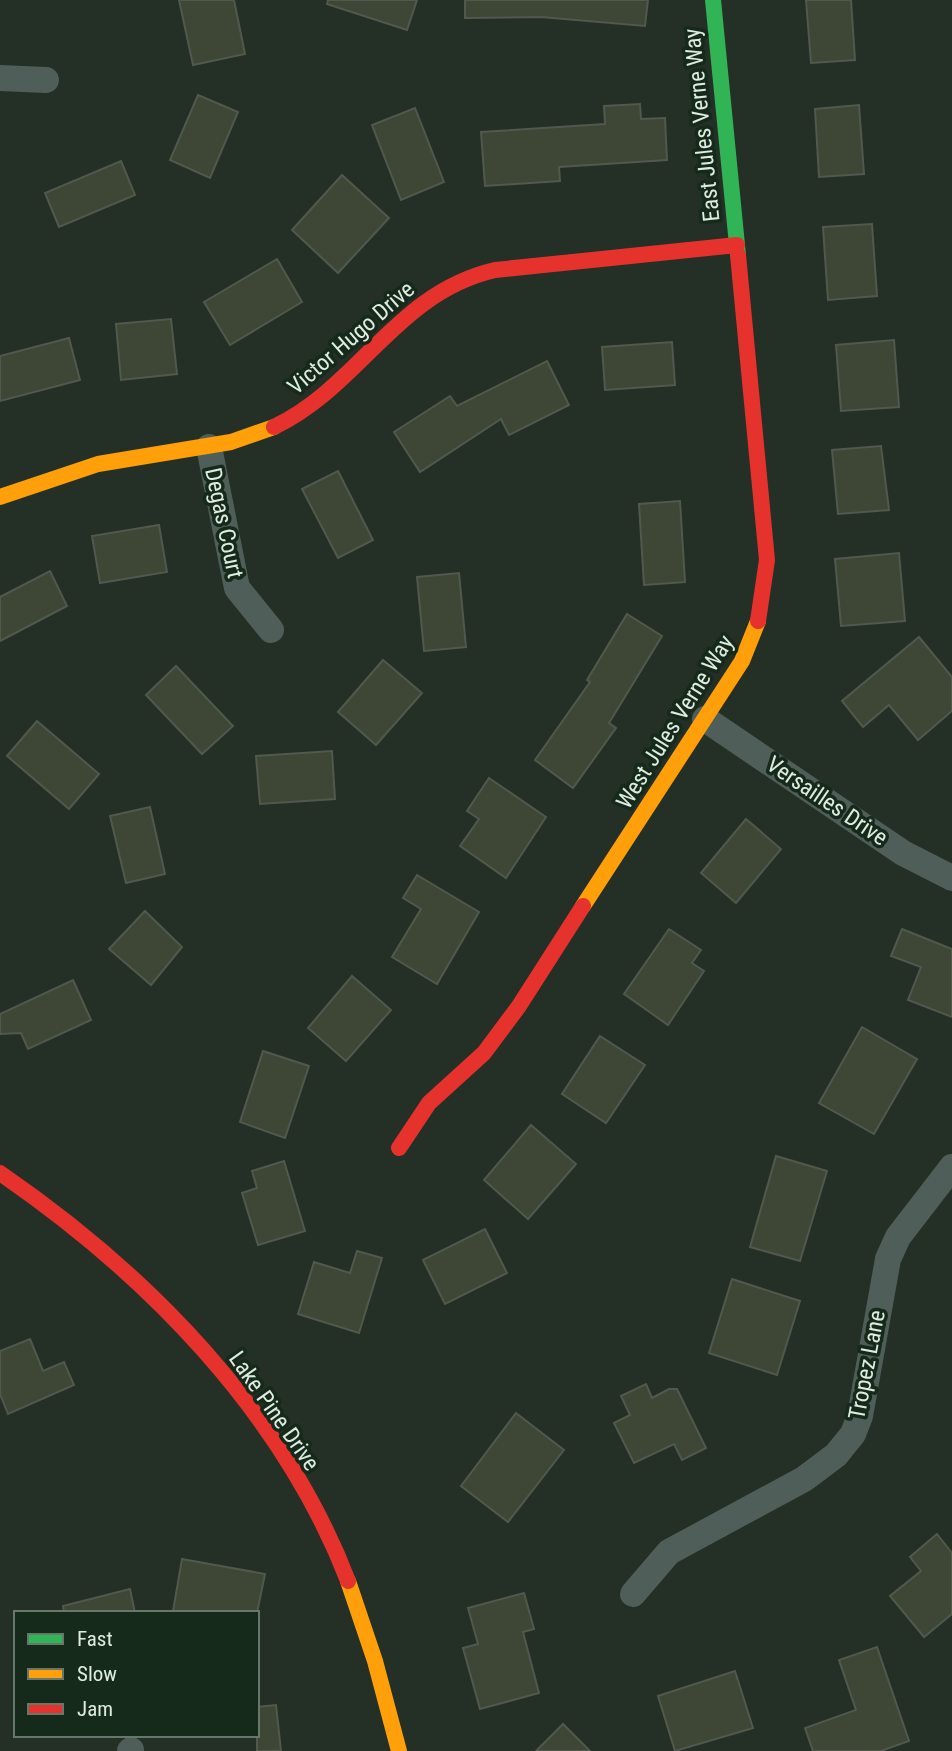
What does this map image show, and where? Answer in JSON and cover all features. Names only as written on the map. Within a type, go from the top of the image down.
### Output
[{"type":"street","name":"East Jules Verne Way","points":[[713,0],[737,245]]},
{"type":"street","points":[[0,78],[46,80]]},
{"type":"street","name":"Victor Hugo Drive","points":[[0,497],[91,466],[209,447],[285,422],[309,408],[417,307],[446,287],[470,277],[495,270],[737,245]]},
{"type":"street","name":"West Jules Verne Way","points":[[400,1148],[429,1103],[484,1054],[519,1006],[756,636],[764,610],[767,560],[737,245]]},
{"type":"street","name":"Degas Court","points":[[209,447],[237,588],[271,630]]},
{"type":"street","name":"Versailles Drive","points":[[705,719],[903,853],[952,878]]},
{"type":"street","name":"Tropez Lane","points":[[633,1594],[668,1552],[804,1479],[836,1455],[853,1434],[860,1416],[888,1259],[898,1237],[952,1167]]},
{"type":"street","name":"Lake Pine Drive","points":[[0,1173],[60,1214],[133,1276],[211,1362],[276,1448],[318,1517],[347,1581],[375,1656],[400,1751]]},
{"type":"building","points":[[179,0],[234,0],[245,54],[193,65]]},
{"type":"building","points":[[328,0],[417,0],[407,30],[327,4]]},
{"type":"building","points":[[465,0],[648,0],[645,26],[541,17],[465,18]]},
{"type":"building","points":[[806,0],[851,0],[855,60],[811,63]]},
{"type":"building","points":[[198,95],[238,112],[210,178],[170,160]]},
{"type":"building","points":[[640,104],[641,119],[665,118],[667,160],[559,167],[560,181],[485,186],[481,132],[605,124],[604,106]]},
{"type":"building","points":[[859,105],[864,174],[819,177],[815,109]]},
{"type":"building","points":[[415,108],[444,182],[401,200],[372,125]]},
{"type":"building","points":[[121,161],[135,195],[59,227],[45,193]]},
{"type":"building","points":[[342,175],[389,218],[338,273],[292,230]]},
{"type":"building","points":[[872,224],[877,296],[828,300],[823,227]]},
{"type":"building","points":[[277,259],[302,302],[230,345],[204,302]]},
{"type":"building","points":[[171,319],[177,374],[121,380],[116,324]]},
{"type":"building","points":[[69,338],[80,380],[0,401],[0,356]]},
{"type":"building","points":[[894,340],[899,407],[841,411],[836,345]]},
{"type":"building","points":[[672,342],[675,385],[605,390],[602,347]]},
{"type":"building","points":[[547,361],[569,405],[509,435],[501,419],[420,472],[394,432],[450,396],[457,406]]},
{"type":"building","points":[[881,446],[889,510],[838,514],[832,450]]},
{"type":"building","points":[[338,471],[373,540],[338,558],[302,489]]},
{"type":"building","points":[[680,501],[685,582],[644,585],[639,504]]},
{"type":"building","points":[[159,525],[167,572],[100,583],[92,536]]},
{"type":"building","points":[[899,553],[905,621],[841,626],[835,559]]},
{"type":"building","points":[[50,571],[67,606],[0,641],[0,597]]},
{"type":"building","points":[[459,573],[466,647],[424,651],[417,577]]},
{"type":"building","points":[[627,614],[662,636],[609,723],[616,728],[573,788],[535,760],[590,682],[587,680]]},
{"type":"building","points":[[919,637],[952,677],[952,711],[918,740],[889,705],[863,727],[842,701]]},
{"type":"building","points":[[383,660],[422,693],[376,745],[338,712]]},
{"type":"building","points":[[176,666],[233,726],[202,754],[146,695]]},
{"type":"building","points":[[37,721],[99,774],[69,809],[7,756]]},
{"type":"building","points":[[332,751],[335,799],[260,804],[256,756]]},
{"type":"building","points":[[489,778],[546,817],[506,878],[460,846],[479,819],[467,811]]},
{"type":"building","points":[[150,807],[165,874],[126,883],[110,816]]},
{"type":"building","points":[[746,819],[781,849],[736,903],[701,873]]},
{"type":"building","points":[[417,875],[479,912],[437,984],[392,957],[421,909],[403,898]]},
{"type":"building","points":[[145,911],[182,947],[151,985],[109,949]]},
{"type":"building","points":[[669,929],[701,950],[692,963],[704,971],[668,1025],[624,994]]},
{"type":"building","points":[[902,929],[952,949],[952,1017],[908,1000],[921,967],[891,956]]},
{"type":"building","points":[[352,976],[391,1010],[346,1061],[308,1028]]},
{"type":"building","points":[[73,980],[91,1020],[28,1049],[21,1033],[0,1034],[0,1014]]},
{"type":"building","points":[[862,1027],[917,1059],[874,1134],[819,1103]]},
{"type":"building","points":[[600,1036],[645,1065],[606,1123],[562,1094]]},
{"type":"building","points":[[263,1051],[309,1066],[285,1138],[240,1122]]},
{"type":"building","points":[[531,1125],[576,1164],[528,1219],[484,1180]]},
{"type":"building","points":[[776,1156],[827,1171],[800,1261],[750,1247]]},
{"type":"building","points":[[284,1161],[305,1231],[258,1245],[242,1193],[257,1188],[252,1171]]},
{"type":"building","points":[[485,1229],[507,1273],[445,1304],[423,1260]]},
{"type":"building","points":[[357,1251],[382,1258],[359,1333],[298,1314],[314,1262],[350,1273]]},
{"type":"building","points":[[732,1279],[800,1301],[777,1375],[709,1353]]},
{"type":"building","points":[[30,1339],[43,1371],[64,1362],[74,1385],[8,1414],[0,1394],[0,1351]]},
{"type":"building","points":[[646,1384],[652,1398],[669,1389],[677,1389],[706,1448],[682,1460],[674,1444],[634,1463],[614,1423],[630,1415],[621,1396]]},
{"type":"building","points":[[516,1413],[564,1450],[508,1522],[461,1486]]},
{"type":"building","points":[[937,1534],[952,1553],[952,1614],[924,1637],[890,1596],[921,1571],[910,1557]]},
{"type":"building","points":[[182,1559],[265,1574],[257,1611],[173,1611]]},
{"type":"building","points":[[130,1589],[135,1611],[64,1611],[63,1606]]},
{"type":"building","points":[[524,1593],[534,1629],[523,1632],[539,1693],[480,1709],[463,1648],[478,1644],[468,1608]]},
{"type":"building","points":[[877,1647],[909,1741],[881,1751],[813,1751],[805,1728],[856,1710],[839,1660]]},
{"type":"building","points":[[735,1671],[753,1728],[675,1751],[658,1696]]},
{"type":"building","points":[[276,1705],[281,1751],[257,1751],[259,1707]]},
{"type":"building","points":[[563,1724],[590,1751],[536,1751]]},
{"type":"traffic: fast","points":[[713,0],[738,255]]},
{"type":"traffic: slow","points":[[0,497],[98,464],[231,442],[274,427]]},
{"type":"traffic: slow","points":[[583,906],[742,661],[758,621]]},
{"type":"traffic: slow","points":[[348,1581],[375,1661],[399,1751]]},
{"type":"traffic: jam","points":[[274,427],[331,388],[431,298],[461,282],[495,270],[737,245]]},
{"type":"traffic: jam","points":[[738,255],[767,560],[758,621]]},
{"type":"traffic: jam","points":[[399,1148],[429,1103],[484,1053],[519,1006],[583,906]]},
{"type":"traffic: jam","points":[[0,1173],[107,1256],[158,1302],[205,1352],[248,1404],[287,1460],[320,1519],[348,1581]]}]
